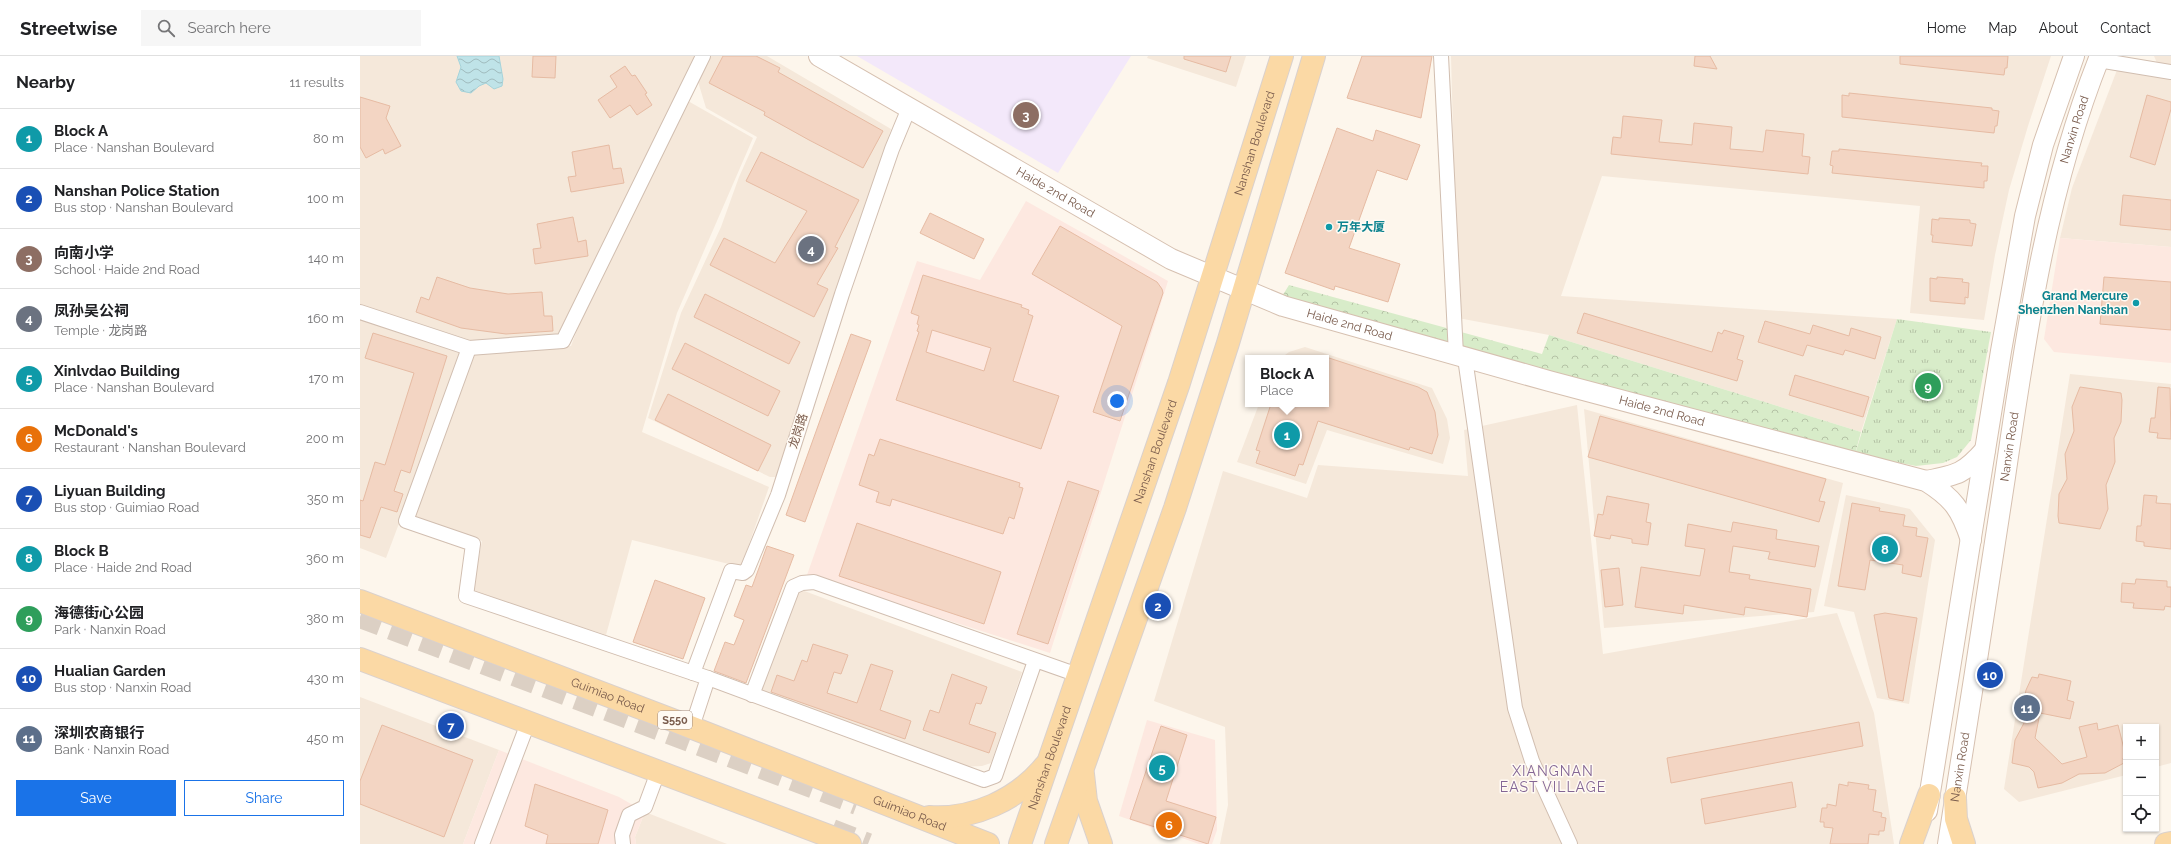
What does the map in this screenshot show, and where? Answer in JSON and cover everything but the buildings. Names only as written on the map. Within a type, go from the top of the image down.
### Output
[{"type":"main road","name":"Nanshan Boulevard","points":[[1020,844],[1179,383],[1282,56]]},
{"type":"main road","points":[[1056,844],[1175,508],[1244,290],[1314,56]]},
{"type":"main road","name":"Nanxin Road","points":[[1921,844],[1985,450],[2025,216],[2043,145],[2074,56]]},
{"type":"main road","name":"Haide 2nd Road","points":[[824,57],[909,108],[1171,259],[1244,290],[1283,306],[1460,357],[1926,481],[1946,493],[1957,505],[1964,518],[1971,540]]},
{"type":"main road","name":"Nanxin Road","points":[[1948,844],[2036,281],[2057,187],[2099,58]]},
{"type":"main road","name":"Haide 2nd Road","points":[[1926,481],[1949,477],[1969,468],[1985,450]]},
{"type":"main road","name":"Guimiao Road","points":[[360,601],[692,727],[988,844]]},
{"type":"main road","points":[[360,659],[850,844]]},
{"type":"main road","points":[[920,816],[935,818],[964,815],[992,806],[1006,800],[1030,783],[1049,761]]},
{"type":"main road","points":[[1083,768],[1086,801],[1100,844]]},
{"type":"main road","points":[[1911,844],[1929,795]]},
{"type":"main road","points":[[1955,798],[1956,819],[1964,844]]},
{"type":"main road","points":[[2166,844],[2171,842]]},
{"type":"street","points":[[360,312],[469,348],[564,341],[703,56]]},
{"type":"street","points":[[1441,56],[1460,357],[1515,708],[1534,767],[1570,844]]},
{"type":"street","points":[[2099,58],[2171,72]]},
{"type":"street","name":"龙岗路","points":[[693,673],[731,571],[743,573],[747,570],[778,495],[842,294],[892,149],[909,108]]},
{"type":"street","points":[[469,348],[406,521],[473,544],[466,596],[708,678],[984,780],[995,776],[1035,661]]},
{"type":"street","points":[[752,695],[793,587],[802,583],[814,582],[1078,675]]},
{"type":"street","points":[[692,727],[708,678]]},
{"type":"street","points":[[482,844],[528,723]]},
{"type":"street","points":[[623,844],[622,835],[629,815],[645,807],[658,772]]},
{"type":"shaded area","points":[[360,56],[696,56],[556,338],[467,343],[386,558],[360,548]]},
{"type":"shaded area","points":[[706,56],[767,56],[891,129],[778,477],[770,477],[648,418],[681,313],[721,227],[739,177],[757,137],[706,108],[696,75]]},
{"type":"shaded area","points":[[857,56],[1131,56],[1058,173]]},
{"type":"shaded area","points":[[1148,56],[1246,56],[1236,87],[1147,58]]},
{"type":"shaded area","points":[[1451,56],[2051,56],[2009,190],[1995,255],[1984,320],[1910,313],[1920,206],[1602,176],[1561,296],[1897,319],[1861,432],[1549,335],[1458,318]]},
{"type":"shaded area","points":[[2154,56],[2171,56],[2171,66],[2157,63]]},
{"type":"shaded area","points":[[2117,70],[2171,79],[2171,247],[2060,238],[2072,188]]},
{"type":"shaded area","points":[[681,97],[753,138],[677,313],[642,432],[769,487],[741,567],[632,540],[606,635],[472,592],[482,541],[412,517],[473,354],[571,346],[617,224]]},
{"type":"shaded area","points":[[1026,201],[1168,281],[1050,653],[807,575],[917,261],[980,280]]},
{"type":"shaded area","name":"Grand Mercure Shenzhen Nanshan","points":[[2060,238],[2171,247],[2171,363],[2054,352],[2044,339]]},
{"type":"shaded area","points":[[1305,347],[1432,388],[1447,419],[1450,438],[1443,464],[1327,430],[1306,484],[1237,462],[1258,407],[1329,407],[1329,355],[1285,355],[1289,352]]},
{"type":"shaded area","points":[[2070,374],[2171,384],[2171,763],[2159,766],[2159,724],[2123,724],[2123,776],[2019,802],[2004,789]]},
{"type":"shaded area","name":"XIANGNAN EAST VILLAGE","points":[[1577,405],[1603,654],[1837,613],[1874,713],[1894,844],[1220,844],[1228,805],[1225,727],[1154,701],[1223,471],[1307,498],[1318,465],[1468,476],[1464,430]]},
{"type":"shaded area","points":[[1584,409],[1843,483],[1814,612],[1604,628]]},
{"type":"shaded area","points":[[1846,495],[1910,509],[1935,540],[1909,704],[1877,698],[1854,612],[1824,606]]},
{"type":"shaded area","points":[[799,589],[1022,672],[991,763],[982,766],[961,767],[759,693]]},
{"type":"shaded area","points":[[360,697],[499,750],[463,844],[360,844]]},
{"type":"shaded area","points":[[1147,720],[1215,740],[1217,830],[1212,844],[1199,844],[1119,816]]},
{"type":"shaded area","points":[[499,750],[619,797],[645,812],[635,837],[636,844],[463,844]]},
{"type":"shaded area","points":[[645,812],[727,844],[636,844],[635,837]]},
{"type":"green space","points":[[1289,285],[1542,354],[1549,335],[1861,432],[1855,454],[1281,298]]},
{"type":"green space","points":[[1897,319],[1991,332],[1971,440],[1957,457],[1943,463],[1916,466],[1855,454]]},
{"type":"water","points":[[457,56],[499,56],[503,79],[502,86],[494,89],[486,83],[479,86],[471,93],[461,91],[456,82],[461,67]]},
{"type":"tunnel","points":[[360,617],[857,804]]},
{"type":"tunnel","points":[[832,830],[868,844]]},
{"type":"place","name":"向南小学","points":[[1026,115]]},
{"type":"place","name":"万年大厦","points":[[1329,227]]},
{"type":"place","name":"凤孙吴公祠","points":[[811,249]]},
{"type":"place","name":"Grand Mercure Shenzhen Nanshan","points":[[2136,303]]},
{"type":"place","name":"海德街心公园","points":[[1928,386]]},
{"type":"place","name":"Block A","points":[[1287,435]]},
{"type":"place","name":"Block B","points":[[1885,549]]},
{"type":"place","name":"Nanshan Police Station","points":[[1158,606]]},
{"type":"place","name":"Hualian Garden","points":[[1990,675]]},
{"type":"place","name":"深圳农商银行","points":[[2027,708]]},
{"type":"place","name":"Liyuan Building","points":[[451,726]]},
{"type":"place","name":"Xinlvdao Building","points":[[1162,768]]},
{"type":"place","name":"McDonald's","points":[[1169,825]]},
{"type":"district","name":"XIANGNAN EAST VILLAGE","points":[[1553,780]]}]
